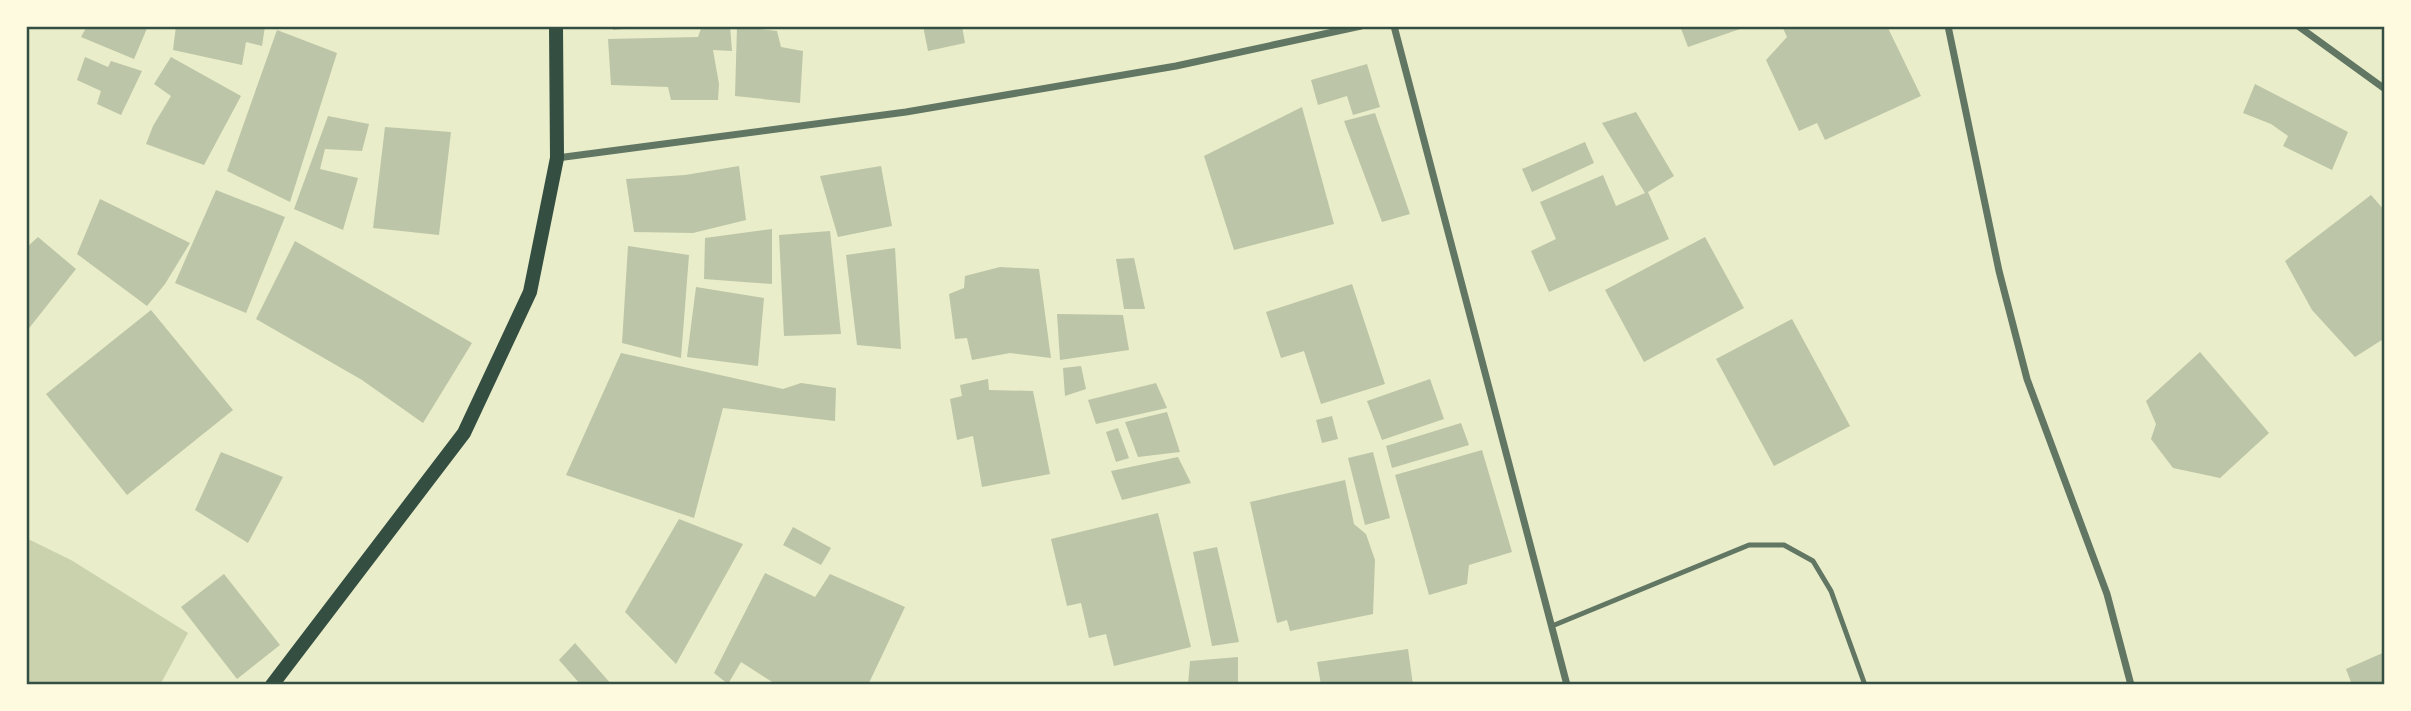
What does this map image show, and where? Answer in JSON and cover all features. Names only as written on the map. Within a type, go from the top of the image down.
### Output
[{"type":"main road","points":[[272,685],[464,433],[530,292],[557,158],[556,26]]},
{"type":"street","points":[[557,158],[906,111],[1176,66],[1361,26]]},
{"type":"street","points":[[1394,26],[1567,685]]},
{"type":"street","points":[[1948,26],[1999,271],[2027,379],[2107,594],[2132,685]]},
{"type":"street","points":[[2298,26],[2385,89]]},
{"type":"lane","points":[[1552,626],[1749,545],[1784,545],[1813,561],[1831,591],[1865,685]]},
{"type":"green space","points":[[26,538],[71,560],[188,633],[160,685],[26,685]]},
{"type":"building","points":[[87,26],[148,26],[134,59],[81,37]]},
{"type":"building","points":[[176,26],[265,26],[262,46],[246,42],[242,65],[173,50]]},
{"type":"building","points":[[612,26],[636,26],[637,28],[613,30]]},
{"type":"building","points":[[702,26],[730,26],[732,51],[713,50],[719,84],[718,100],[671,100],[668,87],[611,85],[608,39],[698,37]]},
{"type":"building","points":[[737,26],[777,31],[781,47],[803,51],[800,103],[735,96]]},
{"type":"building","points":[[923,26],[962,26],[965,43],[928,51]]},
{"type":"building","points":[[1680,26],[1739,26],[1740,29],[1688,47]]},
{"type":"building","points":[[1782,26],[1887,26],[1921,96],[1825,140],[1817,123],[1799,131],[1766,60],[1787,37]]},
{"type":"building","points":[[277,30],[337,53],[290,202],[227,171]]},
{"type":"building","points":[[85,57],[108,67],[111,61],[142,71],[121,115],[97,104],[101,91],[77,80]]},
{"type":"building","points":[[171,57],[241,96],[204,165],[146,144],[153,126],[171,96],[154,84]]},
{"type":"building","points":[[1367,64],[1380,107],[1353,115],[1347,96],[1318,105],[1311,80]]},
{"type":"building","points":[[2255,84],[2348,132],[2332,170],[2283,146],[2288,136],[2271,124],[2243,113]]},
{"type":"building","points":[[1302,107],[1334,224],[1234,250],[1204,156]]},
{"type":"building","points":[[1636,112],[1674,176],[1648,192],[1669,239],[1549,292],[1531,251],[1556,239],[1540,202],[1603,175],[1616,206],[1645,193],[1602,123]]},
{"type":"building","points":[[1375,113],[1410,214],[1382,222],[1344,121]]},
{"type":"building","points":[[328,116],[369,124],[362,151],[325,149],[320,169],[358,178],[343,230],[294,209]]},
{"type":"building","points":[[385,127],[451,132],[439,235],[373,228]]},
{"type":"building","points":[[1585,142],[1594,163],[1532,192],[1522,169]]},
{"type":"building","points":[[739,166],[746,220],[693,233],[634,232],[626,179],[685,175]]},
{"type":"building","points":[[881,166],[892,226],[838,237],[820,176]]},
{"type":"building","points":[[216,190],[285,217],[246,313],[175,283]]},
{"type":"building","points":[[2371,195],[2385,211],[2385,338],[2355,357],[2312,310],[2285,261]]},
{"type":"building","points":[[100,199],[190,243],[165,284],[147,306],[77,254]]},
{"type":"building","points":[[772,229],[772,284],[704,279],[705,238]]},
{"type":"building","points":[[830,231],[841,334],[784,336],[779,235]]},
{"type":"building","points":[[38,237],[76,269],[26,332],[26,248]]},
{"type":"building","points":[[1705,237],[1744,308],[1644,362],[1605,290]]},
{"type":"building","points":[[295,241],[472,343],[423,423],[362,380],[256,319]]},
{"type":"building","points":[[628,246],[689,255],[681,358],[622,343]]},
{"type":"building","points":[[895,248],[901,349],[857,345],[846,255]]},
{"type":"building","points":[[1134,258],[1145,309],[1124,309],[1116,259]]},
{"type":"building","points":[[1000,267],[1039,269],[1051,358],[1010,353],[972,360],[967,338],[955,339],[949,294],[964,288],[965,276]]},
{"type":"building","points":[[1352,284],[1385,384],[1321,404],[1304,351],[1281,358],[1266,312]]},
{"type":"building","points":[[696,287],[764,298],[758,366],[687,357]]},
{"type":"building","points":[[151,310],[233,410],[127,495],[46,394]]},
{"type":"building","points":[[1057,314],[1123,315],[1129,350],[1060,360]]},
{"type":"building","points":[[1792,319],[1850,426],[1774,466],[1716,359]]},
{"type":"building","points":[[2200,352],[2269,433],[2220,478],[2173,468],[2151,439],[2156,424],[2146,401]]},
{"type":"building","points":[[621,353],[783,389],[801,383],[836,388],[835,421],[723,408],[694,518],[566,475]]},
{"type":"building","points":[[1081,366],[1086,389],[1065,396],[1063,368]]},
{"type":"building","points":[[988,379],[989,390],[1033,391],[1050,474],[982,487],[973,436],[957,440],[950,399],[962,396],[960,385]]},
{"type":"building","points":[[1430,379],[1444,419],[1382,440],[1367,401]]},
{"type":"building","points":[[1156,383],[1167,408],[1096,424],[1088,400]]},
{"type":"building","points":[[1167,412],[1180,452],[1138,457],[1125,422]]},
{"type":"building","points":[[1332,416],[1338,439],[1322,443],[1316,420]]},
{"type":"building","points":[[1461,423],[1469,445],[1392,468],[1386,446]]},
{"type":"building","points":[[1118,428],[1129,458],[1116,462],[1106,432]]},
{"type":"building","points":[[1482,450],[1512,552],[1469,565],[1467,584],[1429,595],[1395,475]]},
{"type":"building","points":[[221,452],[283,477],[248,543],[195,510]]},
{"type":"building","points":[[1373,452],[1390,518],[1365,525],[1348,458]]},
{"type":"building","points":[[1178,457],[1191,483],[1122,500],[1111,471]]},
{"type":"building","points":[[1345,480],[1354,524],[1366,534],[1375,560],[1373,614],[1290,631],[1287,620],[1277,623],[1250,502]]},
{"type":"building","points":[[1158,513],[1191,647],[1114,666],[1106,634],[1089,638],[1081,603],[1067,606],[1051,539]]},
{"type":"building","points":[[679,519],[743,544],[676,664],[625,612]]},
{"type":"building","points":[[793,527],[831,548],[821,565],[783,545]]},
{"type":"building","points":[[1217,547],[1239,642],[1212,646],[1193,552]]},
{"type":"building","points":[[765,573],[815,597],[830,574],[905,607],[868,685],[777,685],[741,662],[728,684],[714,673]]},
{"type":"building","points":[[224,574],[280,645],[237,679],[181,607]]},
{"type":"building","points":[[575,643],[612,685],[581,685],[559,660]]},
{"type":"building","points":[[1408,649],[1413,685],[1321,685],[1317,662]]},
{"type":"building","points":[[2385,652],[2385,685],[2352,685],[2346,669]]},
{"type":"building","points":[[1238,657],[1238,685],[1188,685],[1190,661]]}]
